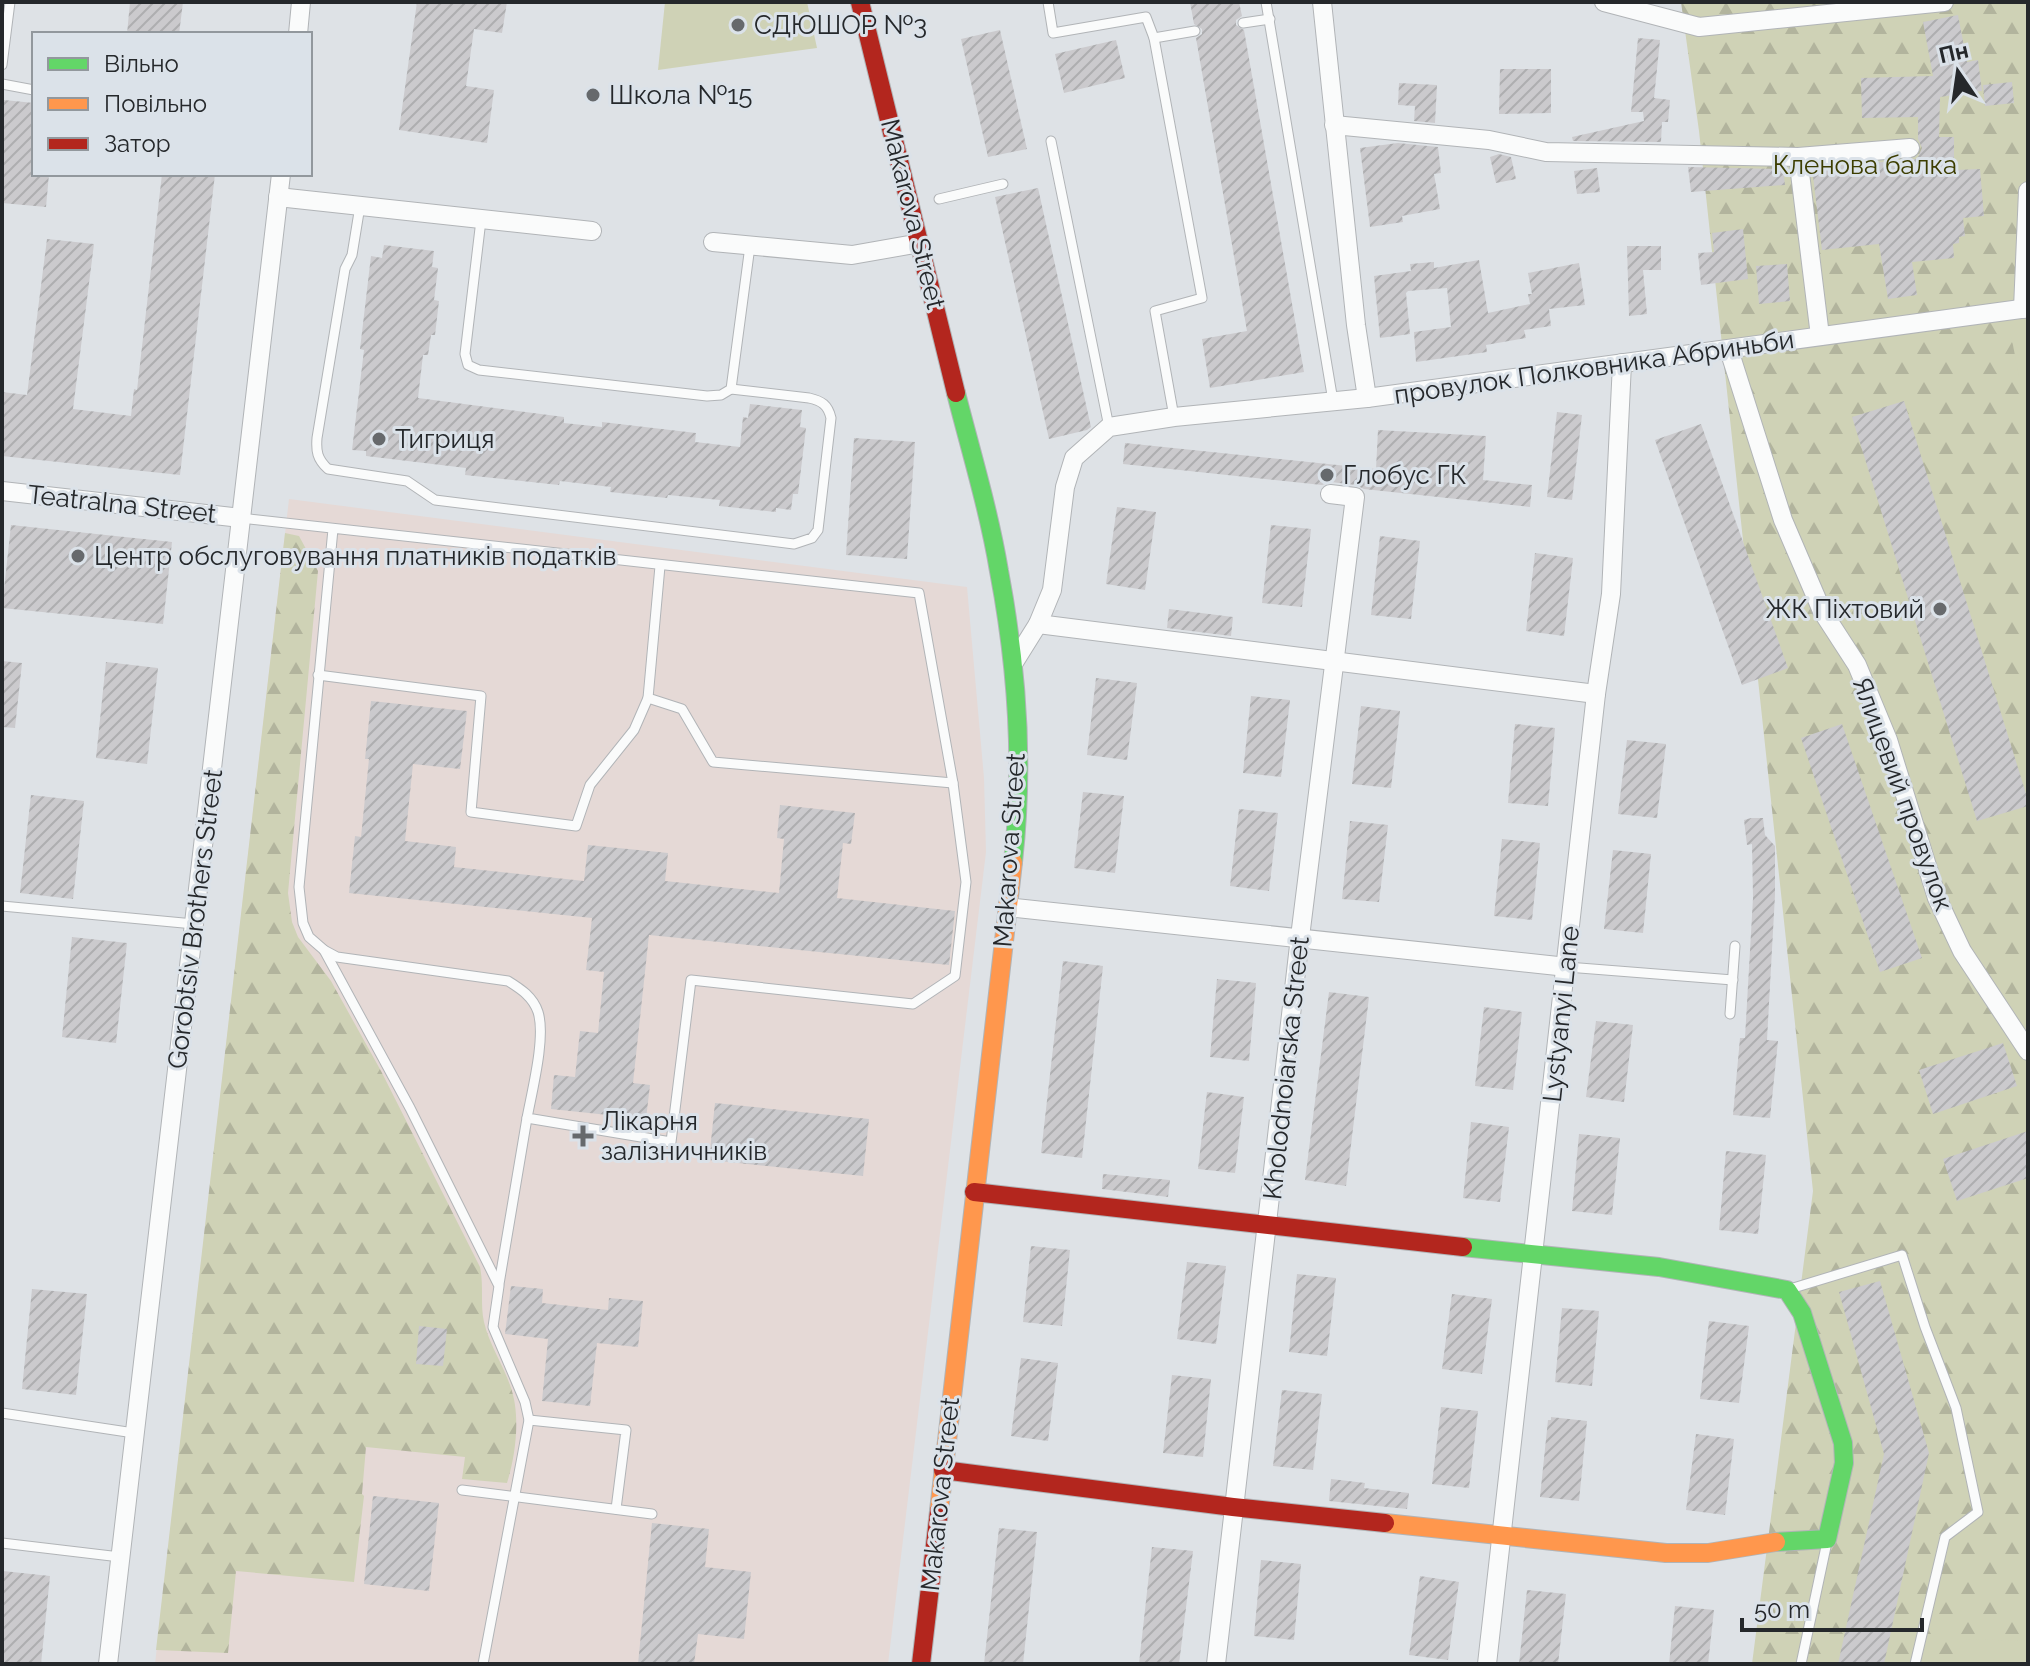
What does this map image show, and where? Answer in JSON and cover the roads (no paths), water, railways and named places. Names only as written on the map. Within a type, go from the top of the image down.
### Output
[{"type":"street","points":[[298,32],[301,2]]},
{"type":"street","name":"Makarova Street","points":[[860,2],[999,568],[1013,664],[1018,782],[1016,833],[921,1664]]},
{"type":"street","name":"провулок Полковника Абриньби","points":[[1322,2],[1356,325],[1367,398]]},
{"type":"street","points":[[1604,2],[1699,27],[1944,2]]},
{"type":"street","points":[[1334,125],[1489,140],[1546,152],[1798,157],[1910,148]]},
{"type":"street","name":"провулок Полковника Абриньби","points":[[1798,157],[1820,336]]},
{"type":"street","name":"Gorobtsiv Brothers Street","points":[[108,1664],[281,176]]},
{"type":"street","name":"провулок Полковника Абриньби","points":[[1109,427],[1174,417],[1367,398],[2026,309],[2028,191]]},
{"type":"street","points":[[278,197],[592,231]]},
{"type":"street","points":[[713,242],[852,255],[920,243]]},
{"type":"street","name":"Ялицевий провулок","points":[[1729,350],[1783,520],[1822,611],[1857,665],[1888,740],[1937,898],[1962,951],[2028,1051]]},
{"type":"street","name":"Lystyanyi Lane","points":[[1487,1664],[1596,694],[1611,594],[1622,363]]},
{"type":"street","points":[[1013,664],[1038,624],[1052,590],[1068,473],[1074,458],[1109,427]]},
{"type":"street","name":"Teatralna Street","points":[[2,491],[241,518]]},
{"type":"street","name":"Kholodnoiarska Street","points":[[1216,1664],[1300,937],[1355,497],[1330,494]]},
{"type":"street","points":[[1038,624],[1596,694]]},
{"type":"street","points":[[1007,907],[1567,967]]},
{"type":"street","points":[[943,1470],[1501,1538],[1666,1553],[1708,1553],[1779,1541],[1827,1539],[1844,1463],[1843,1443],[1802,1313],[1787,1290],[1699,1273],[1533,1251],[1443,1245],[974,1192]]},
{"type":"lane","points":[[2,65],[10,2]]},
{"type":"lane","points":[[1048,2],[1053,33],[1146,17],[1154,38],[1202,298],[1155,311],[1174,417]]},
{"type":"lane","points":[[1266,2],[1333,401]]},
{"type":"lane","points":[[1243,23],[1270,19]]},
{"type":"lane","points":[[1154,38],[1195,31]]},
{"type":"lane","points":[[2,84],[32,90]]},
{"type":"lane","points":[[1051,141],[1109,427]]},
{"type":"lane","points":[[939,199],[1003,184]]},
{"type":"lane","points":[[360,206],[352,255],[345,269],[317,438],[316,451],[321,463],[328,469],[407,481],[435,500],[794,544],[812,538],[818,530],[831,418],[829,409],[821,401],[731,389],[721,395],[707,396],[479,370],[468,365],[465,354],[481,220]]},
{"type":"lane","points":[[731,389],[750,246]]},
{"type":"lane","points":[[241,518],[919,593],[953,783],[966,882],[955,976],[913,1004],[691,980],[671,1142],[527,1118]]},
{"type":"lane","points":[[333,529],[299,887],[303,923],[309,937],[324,950],[410,1108],[499,1286]]},
{"type":"lane","points":[[318,675],[481,696],[471,812],[576,826],[590,785],[634,730],[648,698],[660,566]]},
{"type":"lane","points":[[648,698],[682,709],[713,762],[953,783]]},
{"type":"lane","points":[[2,906],[195,924]]},
{"type":"lane","points":[[1730,1014],[1735,946]]},
{"type":"lane","points":[[324,950],[351,960],[508,981],[527,992],[538,1012],[539,1048],[493,1327],[525,1402],[529,1420],[483,1664]]},
{"type":"lane","points":[[1567,967],[1733,980]]},
{"type":"lane","points":[[1787,1290],[1902,1255],[1956,1408],[1978,1512],[1945,1537],[1915,1664]]},
{"type":"lane","points":[[2,1413],[134,1433]]},
{"type":"lane","points":[[529,1420],[626,1430],[616,1509]]},
{"type":"lane","points":[[462,1490],[652,1514]]},
{"type":"lane","points":[[1801,1664],[1827,1539]]},
{"type":"lane","points":[[2,1543],[120,1557]]},
{"type":"place","name":"СДЮШОР №3","points":[[738,25]]},
{"type":"place","name":"Школа №15","points":[[593,95]]},
{"type":"place","name":"Тигриця","points":[[379,439]]},
{"type":"place","name":"Глобус ГК","points":[[1327,475]]},
{"type":"place","name":"Центр обслуговування платників податків","points":[[78,556]]},
{"type":"place","name":"ЖК Піхтовий","points":[[1940,609]]},
{"type":"place","name":"Лікарня залізничників","points":[[583,1136]]},
{"type":"park label","name":"Кленова балка","points":[[1865,165]]}]
